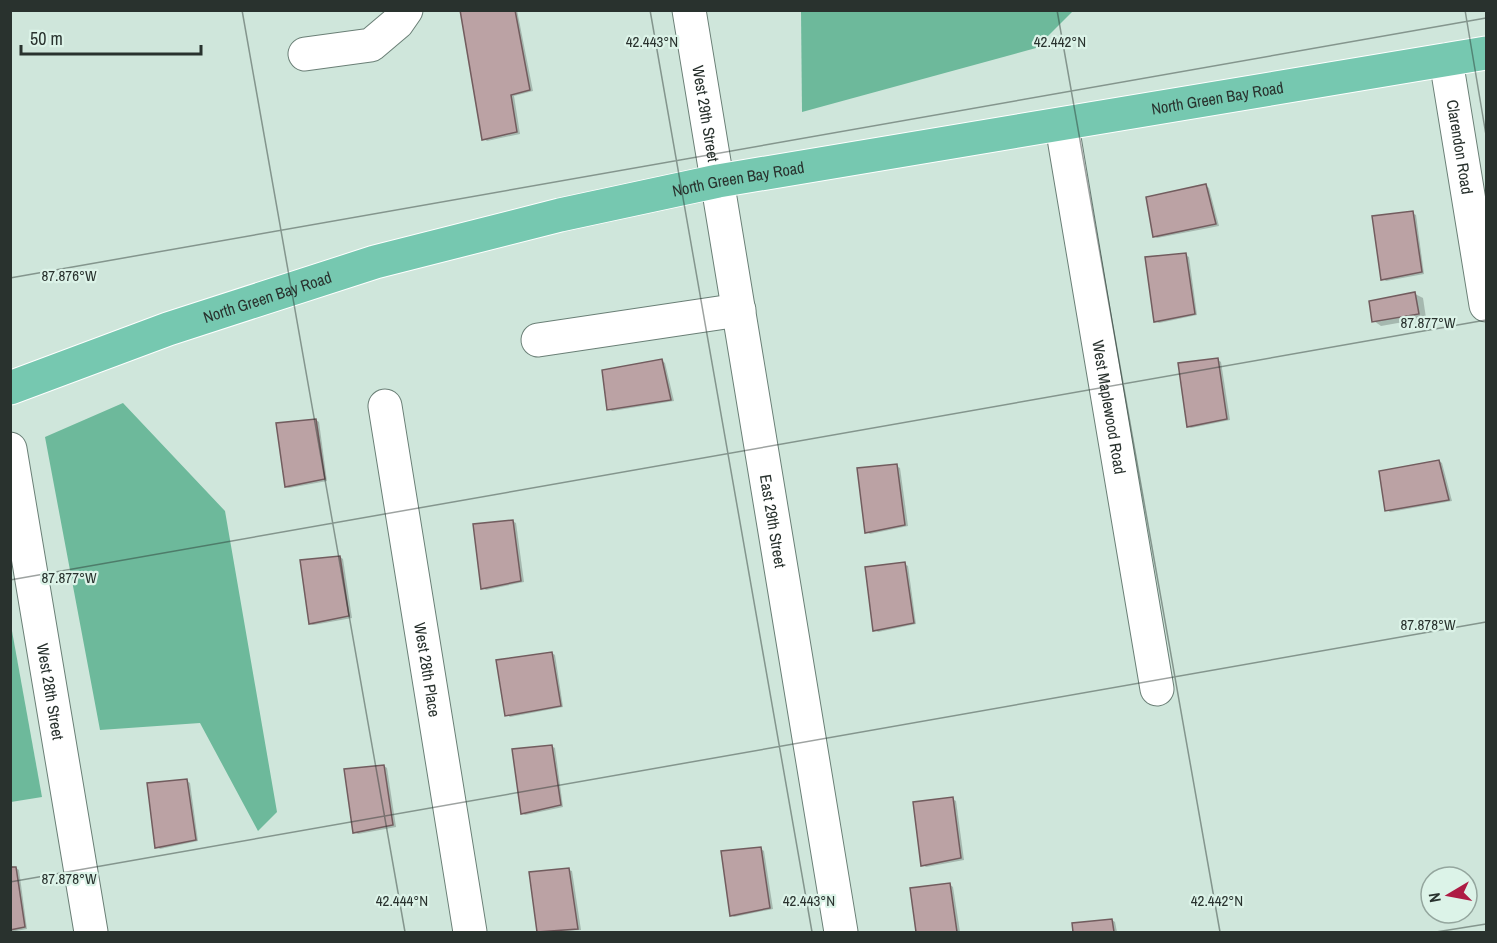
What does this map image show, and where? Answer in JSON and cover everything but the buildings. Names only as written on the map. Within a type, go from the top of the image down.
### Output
[{"type":"main road","name":"North Green Bay Road","points":[[10,388],[168,329],[375,262],[560,215],[718,181],[1062,126],[1486,53]]},
{"type":"street","points":[[305,54],[371,45],[397,23],[406,10]]},
{"type":"street","name":"West 29th Street","points":[[689,10],[718,181]]},
{"type":"street","name":"Clarendon Road","points":[[1446,60],[1486,305]]},
{"type":"street","name":"West Maplewood Road","points":[[1062,126],[1157,689]]},
{"type":"street","name":"East 29th Street","points":[[718,181],[841,933]]},
{"type":"street","points":[[538,340],[739,310]]},
{"type":"street","name":"West 28th Place","points":[[385,406],[470,933]]},
{"type":"street","name":"West 28th Street","points":[[10,449],[91,933]]},
{"type":"green space","points":[[801,10],[1073,11],[1036,48],[802,112]]},
{"type":"green space","points":[[123,403],[225,511],[277,812],[258,831],[200,723],[100,730],[45,437]]},
{"type":"green space","points":[[10,620],[42,797],[11,802],[10,802]]}]
